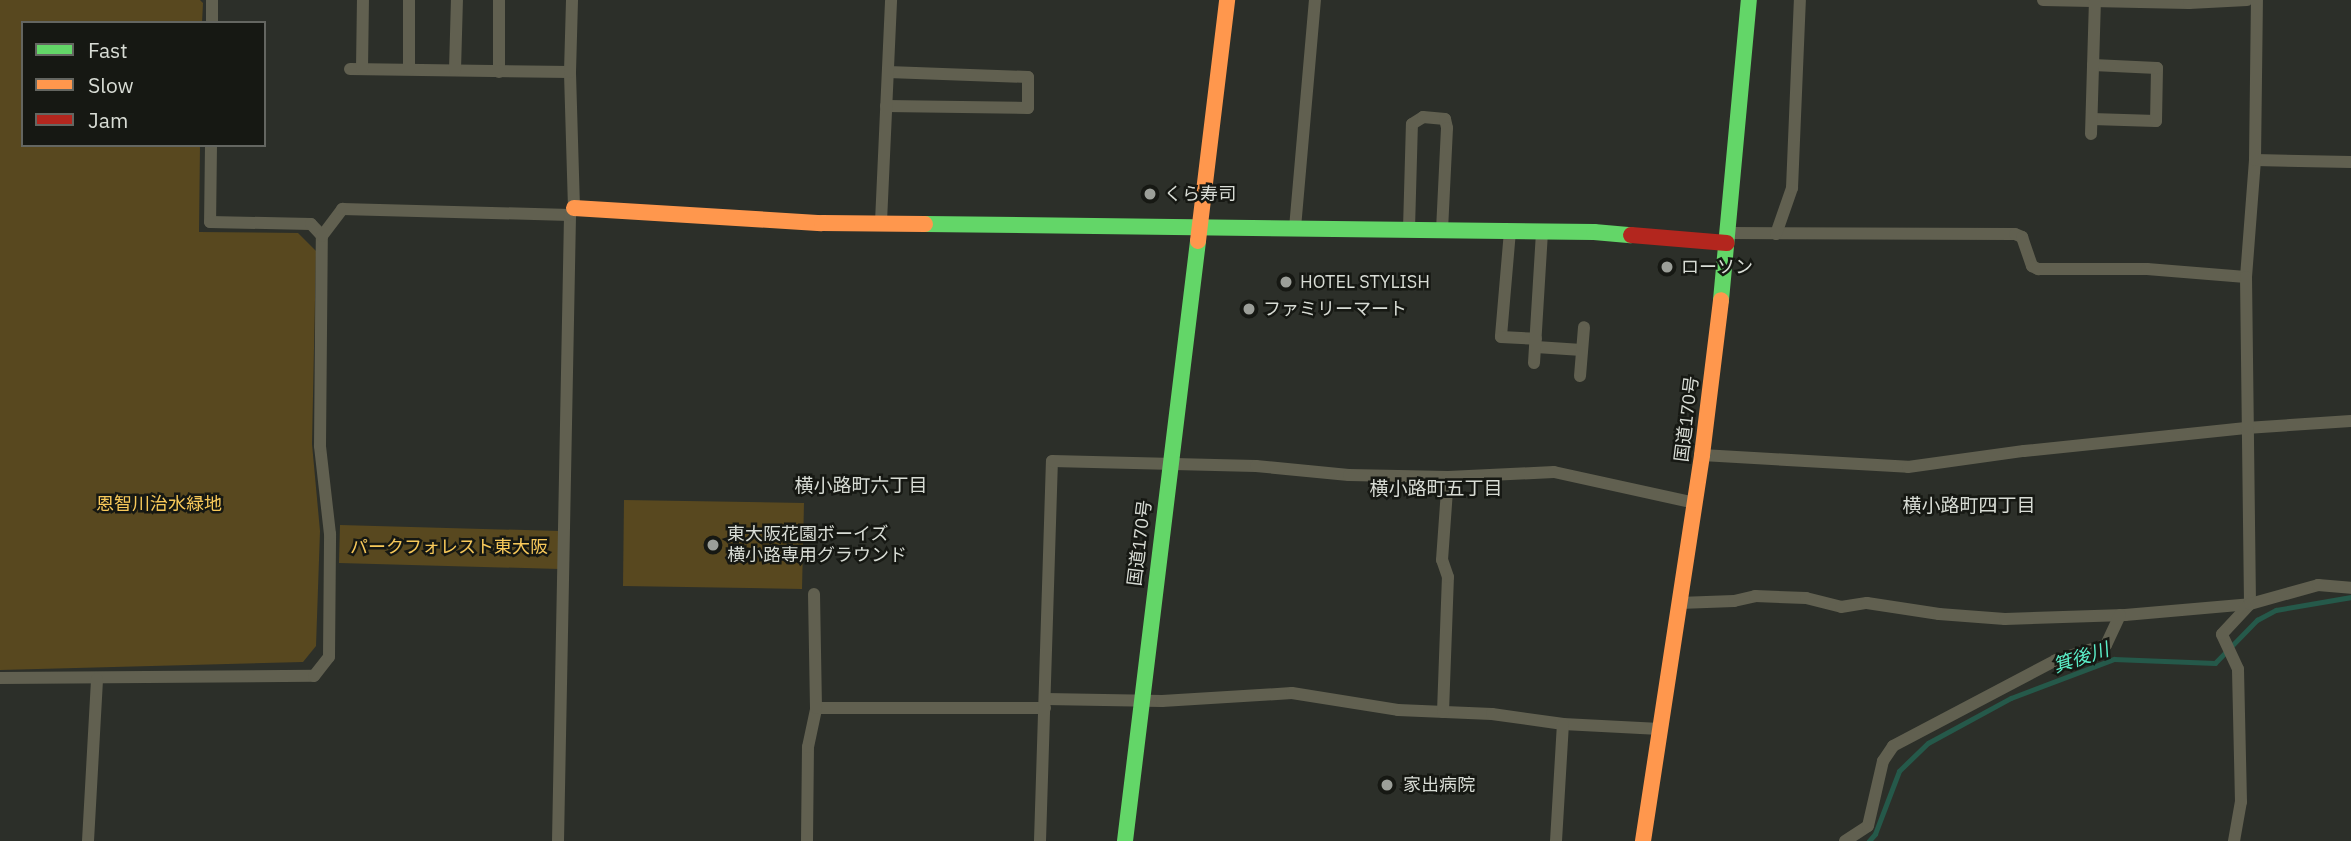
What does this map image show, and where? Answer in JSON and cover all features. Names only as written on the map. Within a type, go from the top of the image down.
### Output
[{"type":"main road","name":"国道170号","points":[[1125,841],[1227,0]]},
{"type":"main road","name":"国道170号","points":[[1643,841],[1702,455],[1728,238],[1749,0]]},
{"type":"main road","points":[[572,212],[822,223],[1542,231],[1728,238]]},
{"type":"street","points":[[212,0],[212,21]]},
{"type":"street","points":[[363,0],[356,69],[570,72]]},
{"type":"street","points":[[409,0],[409,69]]},
{"type":"street","points":[[455,71],[457,0]]},
{"type":"street","points":[[499,0],[499,72]]},
{"type":"street","points":[[558,841],[572,212],[572,0]]},
{"type":"street","points":[[881,222],[891,0]]},
{"type":"street","points":[[1295,228],[1315,0]]},
{"type":"street","points":[[1776,233],[1792,188],[1800,0]]},
{"type":"street","points":[[2043,0],[2247,0]]},
{"type":"street","points":[[2234,841],[2241,802],[2238,669],[2222,634],[2250,604],[2246,277],[2255,160],[2257,0]]},
{"type":"street","points":[[2091,134],[2095,2]]},
{"type":"street","points":[[2092,119],[2156,121],[2157,68],[2093,65]]},
{"type":"street","points":[[886,106],[1028,108],[1028,77],[888,72]]},
{"type":"street","points":[[1409,229],[1412,124],[1423,117],[1445,119],[1447,128],[1442,230]]},
{"type":"street","points":[[211,147],[210,222],[311,224],[322,236]]},
{"type":"street","points":[[2255,160],[2351,162]]},
{"type":"street","points":[[0,678],[314,676],[329,657],[330,534],[320,446],[322,236],[342,209],[572,212]]},
{"type":"street","points":[[1510,231],[1501,337],[1582,350]]},
{"type":"street","points":[[1534,363],[1542,231]]},
{"type":"street","points":[[1728,238],[1776,233],[2015,233],[2022,237],[2032,266],[2038,269],[2147,269],[2246,277]]},
{"type":"street","points":[[1580,376],[1584,327]]},
{"type":"street","points":[[1702,455],[1908,467],[2024,451],[2246,428],[2351,421]]},
{"type":"street","points":[[1040,841],[1039,789],[1046,704],[1052,461],[1169,466],[1256,466],[1349,475],[1448,477],[1554,472],[1695,503]]},
{"type":"street","points":[[1443,712],[1448,577],[1442,560],[1448,477]]},
{"type":"street","points":[[1679,604],[1734,601],[1755,596],[1806,598],[1841,607],[1867,604],[1939,614],[2005,619],[2120,615],[2250,604],[2318,585],[2351,588]]},
{"type":"street","points":[[807,841],[808,747],[816,708],[814,594]]},
{"type":"street","points":[[1845,841],[1868,826],[1884,761],[1894,746],[2056,660],[2106,645],[2120,615]]},
{"type":"street","points":[[88,841],[97,679]]},
{"type":"street","points":[[816,708],[1046,704],[1292,693],[1398,710],[1660,729]]},
{"type":"street","points":[[1556,841],[1563,724]]},
{"type":"green space","name":"恩智川治水緑地","points":[[0,0],[200,0],[203,3],[202,21],[21,21],[21,147],[200,147],[199,232],[298,233],[316,251],[312,444],[320,531],[316,646],[303,662],[0,670]]},
{"type":"green space","name":"東大阪花園ボーイズ 横小路専用グラウンド","points":[[624,500],[804,503],[802,589],[623,586]]},
{"type":"green space","name":"パークフォレスト東大阪","points":[[340,525],[560,531],[559,569],[339,563]]},
{"type":"waterway","name":"箕後川","points":[[1869,841],[1875,834],[1899,771],[1928,743],[2011,698],[2114,659],[2215,663],[2257,620],[2276,610],[2351,597]]},
{"type":"traffic: fast","points":[[1721,300],[1749,0]]},
{"type":"traffic: fast","points":[[925,224],[1594,232],[1631,235]]},
{"type":"traffic: fast","points":[[1125,841],[1198,241]]},
{"type":"traffic: slow","points":[[1198,241],[1227,0]]},
{"type":"traffic: slow","points":[[574,208],[822,223],[925,224]]},
{"type":"traffic: slow","points":[[1643,841],[1702,455],[1721,300]]},
{"type":"traffic: jam","points":[[1631,235],[1727,243]]},
{"type":"place","name":"くら寿司","points":[[1150,194]]},
{"type":"place","name":"ローソン","points":[[1667,267]]},
{"type":"place","name":"HOTEL STYLISH","points":[[1286,282]]},
{"type":"place","name":"ファミリーマート","points":[[1249,309]]},
{"type":"place","name":"東大阪花園ボーイズ 横小路専用グラウンド","points":[[713,545]]},
{"type":"place","name":"家出病院","points":[[1387,785]]},
{"type":"district","name":"横小路町六丁目","points":[[861,486]]},
{"type":"district","name":"横小路町五丁目","points":[[1436,489]]},
{"type":"district","name":"横小路町四丁目","points":[[1969,506]]}]
